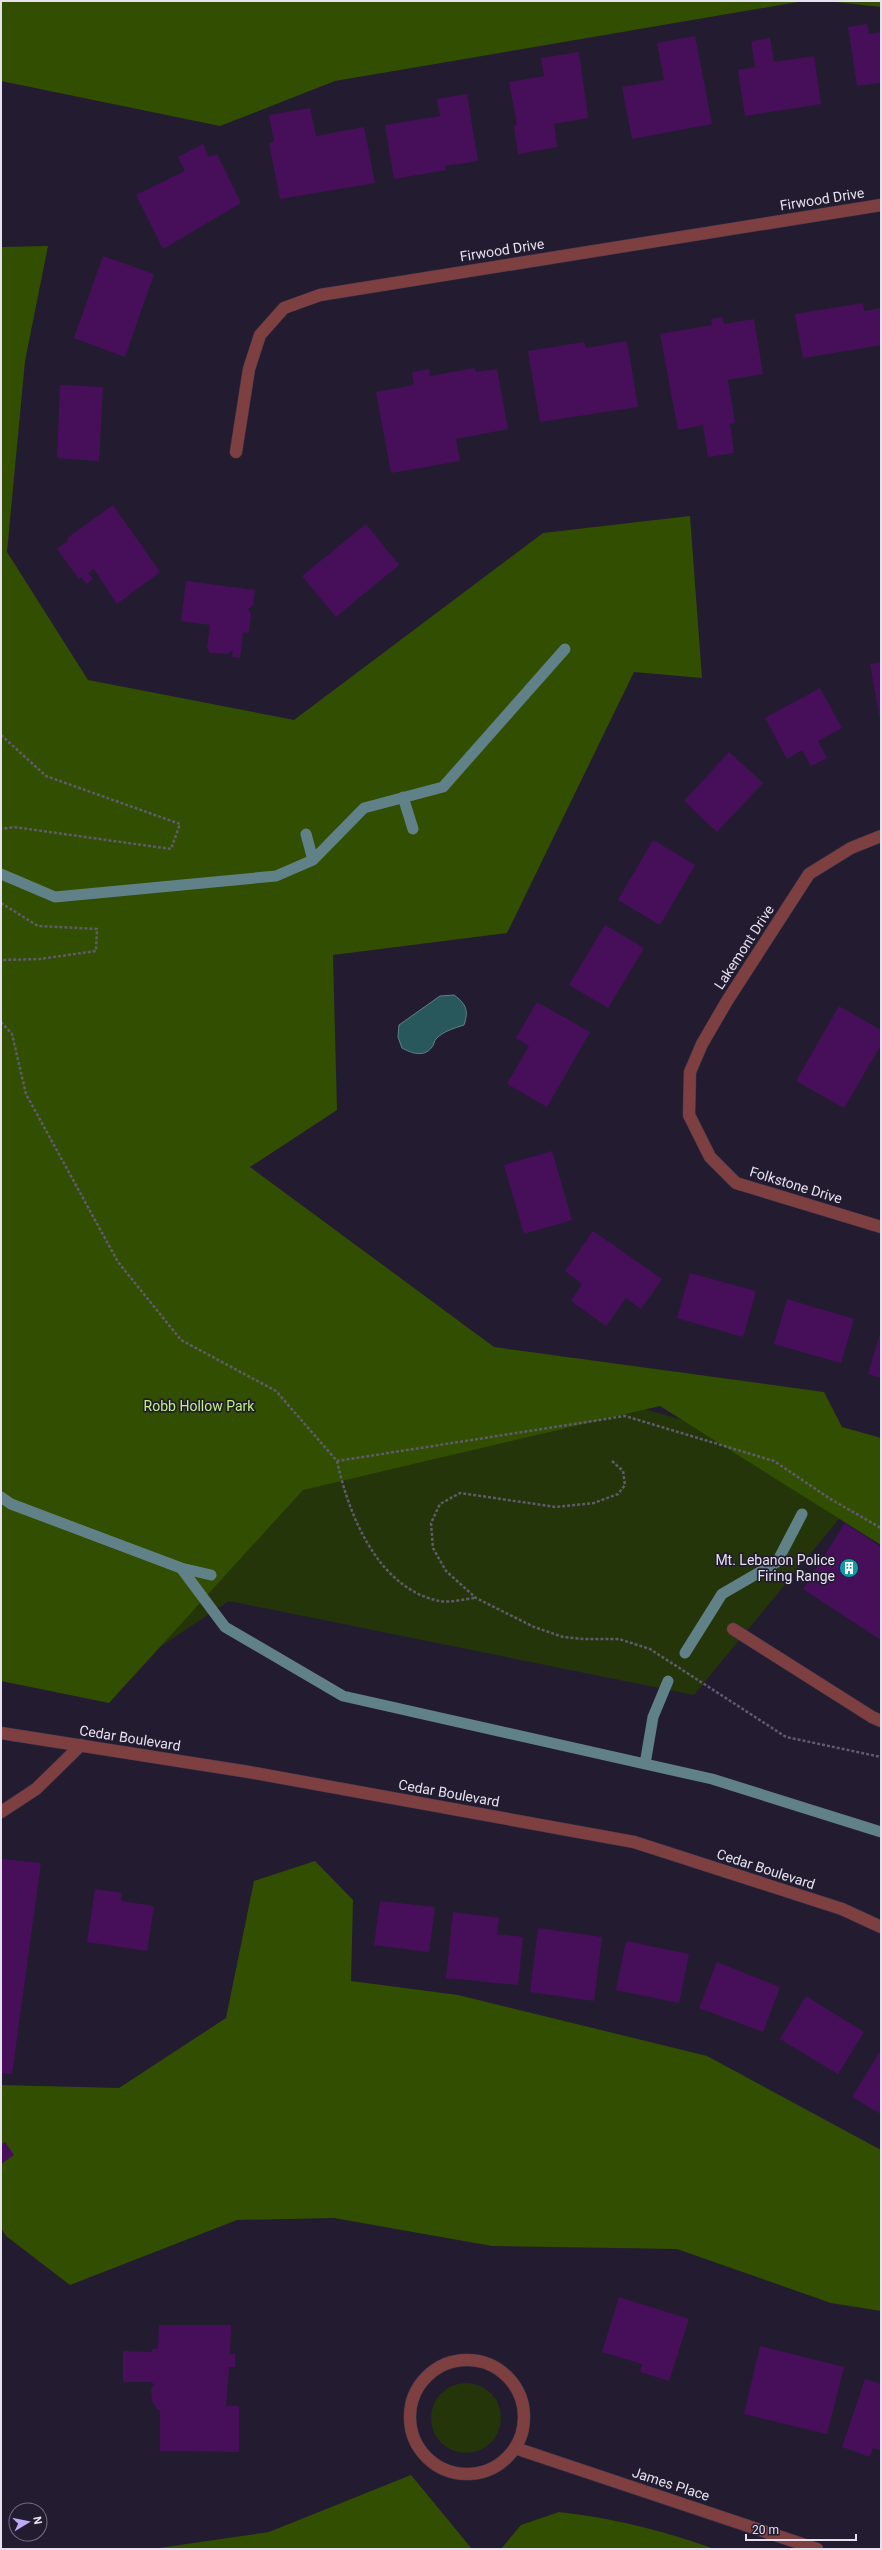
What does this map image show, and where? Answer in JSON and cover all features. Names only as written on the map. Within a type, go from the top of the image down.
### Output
[{"type":"street","name":"Firwood Drive","points":[[236,452],[249,369],[260,335],[284,308],[320,295],[881,205]]},
{"type":"street","name":"Lakemont Drive","points":[[689,1115],[690,1072],[702,1044],[727,1001],[809,874],[851,848],[881,836]]},
{"type":"street","name":"Folkstone Drive","points":[[689,1115],[710,1157],[736,1183],[881,1227]]},
{"type":"street","points":[[733,1629],[881,1721]]},
{"type":"street","name":"Cedar Boulevard","points":[[1,1733],[249,1772],[634,1842],[842,1909],[881,1927]]},
{"type":"street","points":[[1,1812],[36,1789],[81,1745]]},
{"type":"street","points":[[456,2361],[475,2361],[498,2370],[508,2378],[519,2393],[524,2412],[522,2431],[515,2448],[504,2460],[491,2469],[476,2474],[460,2474],[444,2470],[430,2462],[420,2450],[412,2432],[410,2414],[414,2396],[424,2380],[438,2368],[456,2361]]},
{"type":"street","name":"James Place","points":[[515,2448],[817,2549]]},
{"type":"path","points":[[1,735],[46,776],[180,824],[171,849],[14,827],[1,829]]},
{"type":"path","points":[[1,903],[38,926],[97,929],[96,951],[40,959],[1,960]]},
{"type":"path","points":[[1,1022],[12,1034],[26,1094],[118,1262],[181,1340],[276,1391],[337,1461],[344,1495],[362,1533],[386,1569],[412,1591],[440,1602],[476,1598]]},
{"type":"path","points":[[337,1461],[625,1416],[774,1461],[832,1500],[881,1528]]},
{"type":"path","points":[[612,1461],[623,1471],[625,1485],[618,1494],[594,1503],[556,1507],[460,1493],[440,1504],[431,1524],[433,1548],[446,1571],[476,1598],[534,1627],[563,1636],[584,1639],[619,1638],[650,1649],[786,1737],[881,1757]]},
{"type":"green space","points":[[1,1],[804,1],[335,81],[220,126],[1,81]]},
{"type":"green space","points":[[827,1],[881,1],[881,7]]},
{"type":"green space","points":[[48,246],[25,361],[7,552],[88,680],[294,720],[543,533],[690,516],[702,678],[634,672],[507,933],[333,955],[337,1110],[250,1167],[494,1347],[824,1392],[842,1427],[881,1438],[881,1545],[660,1406],[303,1490],[109,1703],[1,1681],[1,247]]},
{"type":"green space","name":"Robb Hollow Park","points":[[1,629],[123,1106],[472,1361],[881,1475],[844,1513],[694,1695],[229,1601],[152,1652]]},
{"type":"green space","points":[[315,1861],[353,1900],[351,1981],[458,1995],[707,2056],[881,2150],[881,2311],[831,2303],[677,2249],[492,2246],[334,2218],[237,2220],[70,2285],[6,2236],[1,2228],[1,2085],[119,2088],[226,2018],[254,1881]]},
{"type":"green space","points":[[459,2383],[473,2383],[486,2389],[495,2398],[499,2404],[501,2418],[499,2432],[491,2443],[480,2451],[473,2453],[459,2453],[452,2451],[441,2443],[433,2432],[431,2425],[431,2411],[433,2404],[441,2393],[452,2385]]},
{"type":"green space","points":[[411,2475],[472,2549],[152,2549],[269,2532]]},
{"type":"green space","points":[[559,2512],[638,2526],[677,2536],[715,2549],[501,2549],[521,2525]]},
{"type":"shaded area","points":[[454,995],[464,1004],[466,1015],[464,1025],[449,1030],[439,1036],[435,1040],[432,1047],[425,1052],[417,1054],[402,1048],[398,1037],[399,1025],[440,996]]},
{"type":"building","points":[[867,24],[869,34],[881,32],[881,83],[857,86],[848,27]]},
{"type":"building","points":[[695,36],[712,124],[632,139],[622,87],[664,80],[657,43]]},
{"type":"building","points":[[770,38],[774,62],[814,56],[821,104],[745,116],[738,70],[755,67],[751,41]]},
{"type":"building","points":[[579,52],[588,118],[554,124],[557,147],[518,154],[514,126],[517,125],[509,82],[544,76],[541,58]]},
{"type":"building","points":[[467,94],[478,161],[445,166],[446,170],[394,179],[385,125],[440,116],[437,99]]},
{"type":"building","points":[[310,108],[316,136],[364,127],[375,183],[280,199],[269,143],[274,142],[269,115]]},
{"type":"building","points":[[203,144],[209,157],[217,154],[241,203],[163,249],[136,195],[185,171],[178,157]]},
{"type":"building","points":[[103,256],[154,274],[125,357],[74,338]]},
{"type":"building","points":[[863,303],[864,311],[881,308],[881,345],[803,358],[795,314]]},
{"type":"building","points":[[722,317],[724,324],[754,319],[763,374],[728,380],[735,423],[730,424],[734,453],[708,457],[703,425],[678,430],[660,334],[712,325],[711,319]]},
{"type":"building","points":[[627,341],[638,407],[540,422],[528,351],[584,342],[586,348]]},
{"type":"building","points":[[475,368],[476,372],[497,369],[508,429],[456,439],[460,461],[391,473],[376,392],[414,385],[412,372],[429,369],[430,376]]},
{"type":"building","points":[[60,385],[103,387],[99,461],[57,458]]},
{"type":"building","points":[[113,505],[160,572],[117,604],[94,569],[88,573],[93,579],[87,584],[81,577],[79,579],[57,549],[68,541],[67,538]]},
{"type":"building","points":[[366,524],[399,565],[336,617],[302,576]]},
{"type":"building","points":[[186,581],[255,590],[253,605],[248,609],[251,614],[249,633],[243,632],[240,658],[232,657],[233,650],[227,654],[210,653],[207,647],[210,625],[181,621]]},
{"type":"building","points":[[881,662],[881,719],[880,720],[870,664]]},
{"type":"building","points":[[820,688],[842,728],[818,741],[827,758],[811,766],[802,750],[787,759],[765,718]]},
{"type":"building","points":[[729,752],[763,783],[717,832],[684,801]]},
{"type":"building","points":[[653,840],[695,865],[660,925],[618,900]]},
{"type":"building","points":[[605,925],[644,948],[608,1008],[569,985]]},
{"type":"building","points":[[537,1002],[590,1032],[547,1107],[507,1084],[529,1046],[516,1038]]},
{"type":"building","points":[[839,1006],[881,1030],[881,1045],[844,1108],[796,1081]]},
{"type":"building","points":[[552,1151],[572,1220],[524,1234],[504,1165]]},
{"type":"building","points":[[593,1231],[662,1279],[641,1309],[626,1298],[606,1326],[571,1301],[582,1284],[565,1271]]},
{"type":"building","points":[[690,1273],[756,1291],[743,1337],[677,1318]]},
{"type":"building","points":[[787,1299],[854,1319],[841,1363],[774,1344]]},
{"type":"building","points":[[881,1330],[881,1378],[868,1374]]},
{"type":"building","name":"Mt. Lebanon Police Firing Range","points":[[845,1523],[881,1547],[881,1640],[803,1589]]},
{"type":"building","points":[[1,1859],[41,1863],[12,2074],[1,2073]]},
{"type":"building","points":[[95,1889],[122,1893],[121,1901],[154,1906],[147,1951],[87,1942]]},
{"type":"building","points":[[380,1901],[435,1907],[429,1952],[374,1945]]},
{"type":"building","points":[[453,1912],[499,1918],[497,1934],[523,1937],[518,1985],[446,1978]]},
{"type":"building","points":[[538,1928],[602,1937],[594,2001],[530,1992]]},
{"type":"building","points":[[626,1941],[689,1954],[679,2003],[616,1990]]},
{"type":"building","points":[[717,1962],[780,1987],[763,2032],[699,2008]]},
{"type":"building","points":[[806,1996],[864,2032],[838,2074],[780,2039]]},
{"type":"building","points":[[881,2050],[881,2114],[852,2097]]},
{"type":"building","points":[[5,2142],[14,2155],[1,2164],[1,2145]]},
{"type":"building","points":[[619,2297],[689,2319],[669,2381],[640,2372],[642,2364],[602,2352]]},
{"type":"building","points":[[159,2325],[231,2325],[230,2354],[235,2354],[235,2367],[229,2367],[226,2406],[239,2406],[239,2452],[160,2451],[160,2410],[158,2410],[152,2401],[151,2388],[154,2385],[152,2382],[123,2382],[123,2351],[152,2352],[152,2349],[158,2348]]},
{"type":"building","points":[[760,2346],[844,2367],[827,2434],[744,2414]]},
{"type":"building","points":[[865,2379],[881,2384],[881,2450],[873,2448],[870,2457],[842,2447]]},
{"type":"waterway","points":[[1,874],[55,897],[276,876],[313,860],[364,808],[443,787],[565,649]]},
{"type":"waterway","points":[[403,797],[413,829]]},
{"type":"waterway","points":[[306,834],[313,860]]},
{"type":"waterway","points":[[1,1497],[11,1504],[181,1568],[211,1575]]},
{"type":"waterway","points":[[685,1653],[722,1594],[777,1562],[802,1514]]},
{"type":"waterway","points":[[181,1568],[225,1627],[343,1696],[712,1779],[881,1832]]},
{"type":"waterway","points":[[645,1764],[653,1717],[668,1681]]},
{"type":"place","name":"Mt. Lebanon Police Firing Range","points":[[849,1568]]}]
